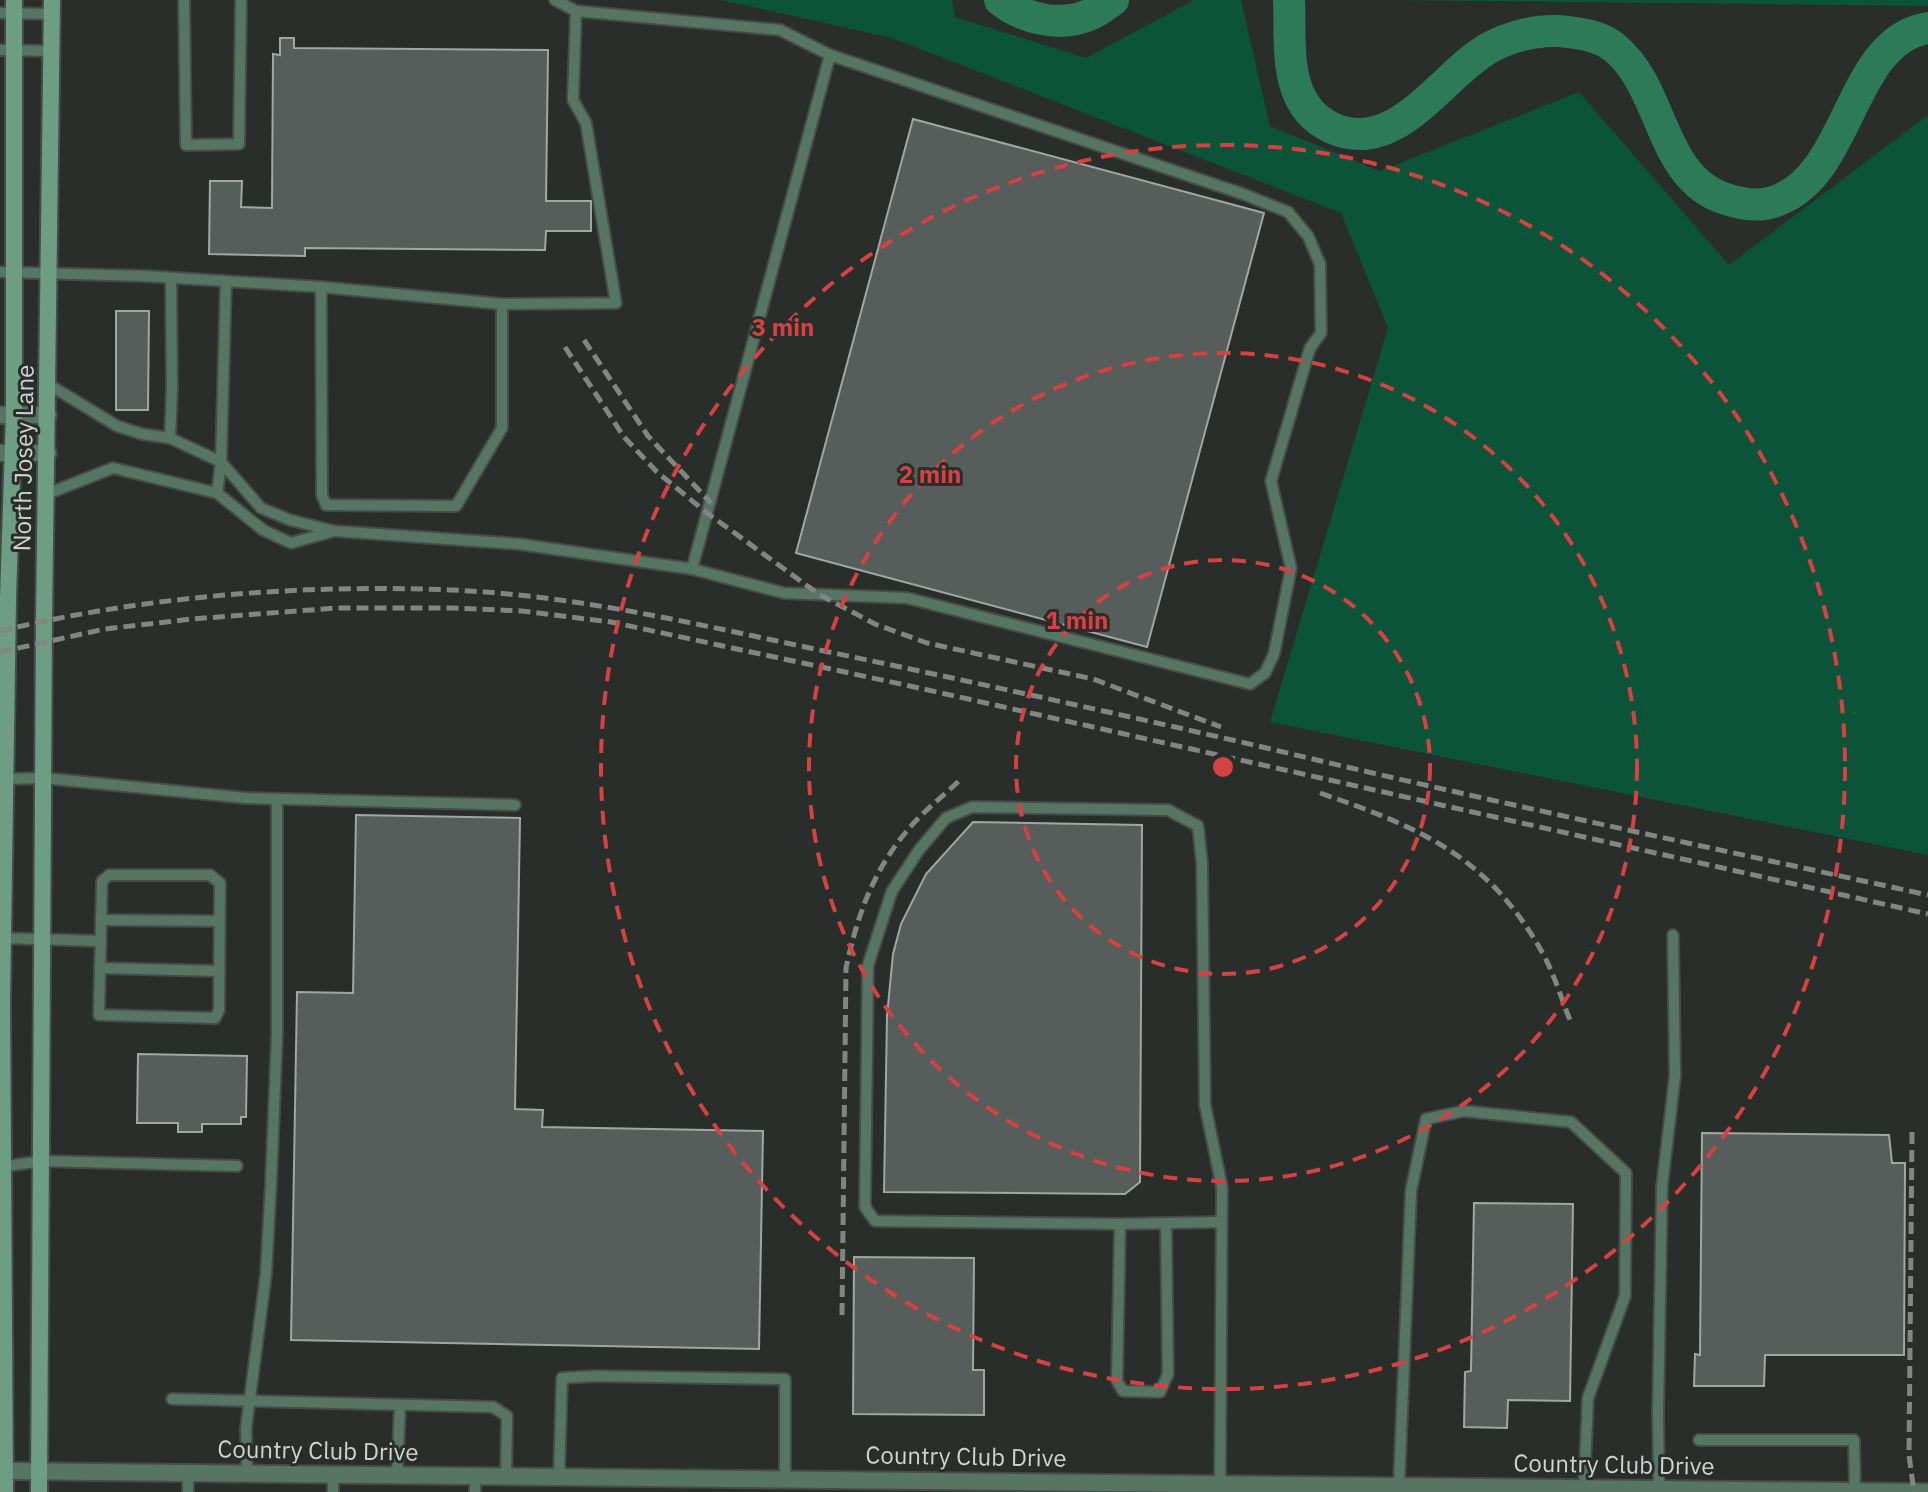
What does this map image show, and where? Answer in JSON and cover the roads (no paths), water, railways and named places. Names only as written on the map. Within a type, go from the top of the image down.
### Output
[{"type":"main road","name":"North Josey Lane","points":[[39,1492],[52,7]]},
{"type":"main road","name":"North Josey Lane","points":[[5,1492],[1,1008],[7,779],[4,711],[7,51],[10,9]]},
{"type":"street","points":[[7,415],[48,415]]},
{"type":"street","points":[[6,453],[48,453]]},
{"type":"street","name":"Country Club Drive","points":[[5,1471],[397,1475],[475,1484],[559,1476],[665,1485],[785,1478],[834,1485],[1220,1483],[1499,1489],[1584,1487],[1603,1490],[1927,1492]]},
{"type":"lane","points":[[184,0],[186,145],[239,144],[241,0]]},
{"type":"lane","points":[[48,384],[117,426],[170,438],[221,462],[261,508],[290,520],[334,531],[519,544],[692,569],[784,593],[907,598],[1250,684],[1265,673],[1274,654],[1291,568],[1271,481],[1310,348],[1321,333],[1320,264],[1308,236],[1288,212],[1243,194],[830,55],[780,30],[576,11],[555,0]]},
{"type":"lane","points":[[10,9],[52,7]]},
{"type":"lane","points":[[7,272],[321,287],[502,304],[616,303],[586,123],[573,100],[576,11]]},
{"type":"lane","points":[[7,51],[51,51]]},
{"type":"lane","points":[[692,569],[830,55]]},
{"type":"lane","points":[[170,438],[171,278]]},
{"type":"lane","points":[[217,493],[221,462],[226,281]]},
{"type":"lane","points":[[321,287],[322,495],[326,505],[456,506],[502,428],[502,304]]},
{"type":"lane","points":[[47,494],[113,468],[217,493],[263,530],[291,543],[334,531]]},
{"type":"lane","points":[[7,779],[43,778],[277,799],[515,805]]},
{"type":"lane","points":[[247,1473],[246,1428],[266,1274],[271,1182],[277,1036],[277,799]]},
{"type":"lane","points":[[1220,1483],[1222,1187],[1205,1105],[1202,863],[1198,826],[1168,810],[972,807],[946,818],[919,850],[892,891],[868,965],[865,1207],[875,1221],[1221,1222]]},
{"type":"lane","points":[[109,875],[210,875],[220,883],[219,921],[219,1010],[215,1018],[112,1018],[99,1015],[102,881],[109,875]]},
{"type":"lane","points":[[101,920],[219,921]]},
{"type":"lane","points":[[1659,1488],[1662,1186],[1675,1076],[1673,935]]},
{"type":"lane","points":[[2,938],[100,941]]},
{"type":"lane","points":[[100,968],[219,971]]},
{"type":"lane","points":[[1399,1485],[1411,1191],[1426,1119],[1464,1111],[1571,1122],[1626,1173],[1625,1296],[1588,1398],[1584,1487]]},
{"type":"lane","points":[[2,1167],[41,1161],[237,1166]]},
{"type":"lane","points":[[1120,1224],[1117,1381],[1123,1391],[1160,1392],[1168,1374],[1166,1223]]},
{"type":"lane","points":[[559,1476],[562,1378],[594,1376],[785,1379],[785,1478]]},
{"type":"lane","points":[[172,1399],[493,1407],[507,1416],[516,1481]]},
{"type":"lane","points":[[397,1475],[400,1405]]},
{"type":"lane","points":[[1699,1440],[1854,1440],[1855,1490]]},
{"type":"lane","points":[[188,1472],[188,1492]]},
{"type":"lane","points":[[333,1474],[333,1492]]},
{"type":"waterway","points":[[1000,0],[1020,12],[1055,21],[1079,18],[1113,0]]},
{"type":"waterway","points":[[1289,0],[1290,55],[1297,90],[1304,105],[1316,118],[1332,128],[1355,134],[1377,132],[1398,123],[1471,60],[1505,41],[1540,32],[1580,34],[1609,44],[1631,66],[1687,172],[1704,188],[1726,199],[1755,205],[1773,202],[1799,188],[1819,167],[1864,82],[1881,57],[1902,38],[1928,28]]},
{"type":"railway","points":[[584,340],[648,436],[711,503]]},
{"type":"railway","points":[[565,347],[624,437],[657,472],[707,513],[820,595],[875,624],[927,643],[1093,679],[1221,727]]},
{"type":"railway","points":[[0,631],[167,601],[281,591],[451,590],[587,604],[977,683],[1928,895]]},
{"type":"railway","points":[[0,652],[105,629],[336,608],[522,611],[611,622],[1928,914]]},
{"type":"railway","points":[[842,1315],[846,968],[861,913],[884,863],[912,825],[960,780]]},
{"type":"railway","points":[[1320,793],[1420,833],[1474,868],[1521,919],[1542,952],[1570,1020]]},
{"type":"railway","points":[[1912,1132],[1909,1455],[1914,1492]]}]
